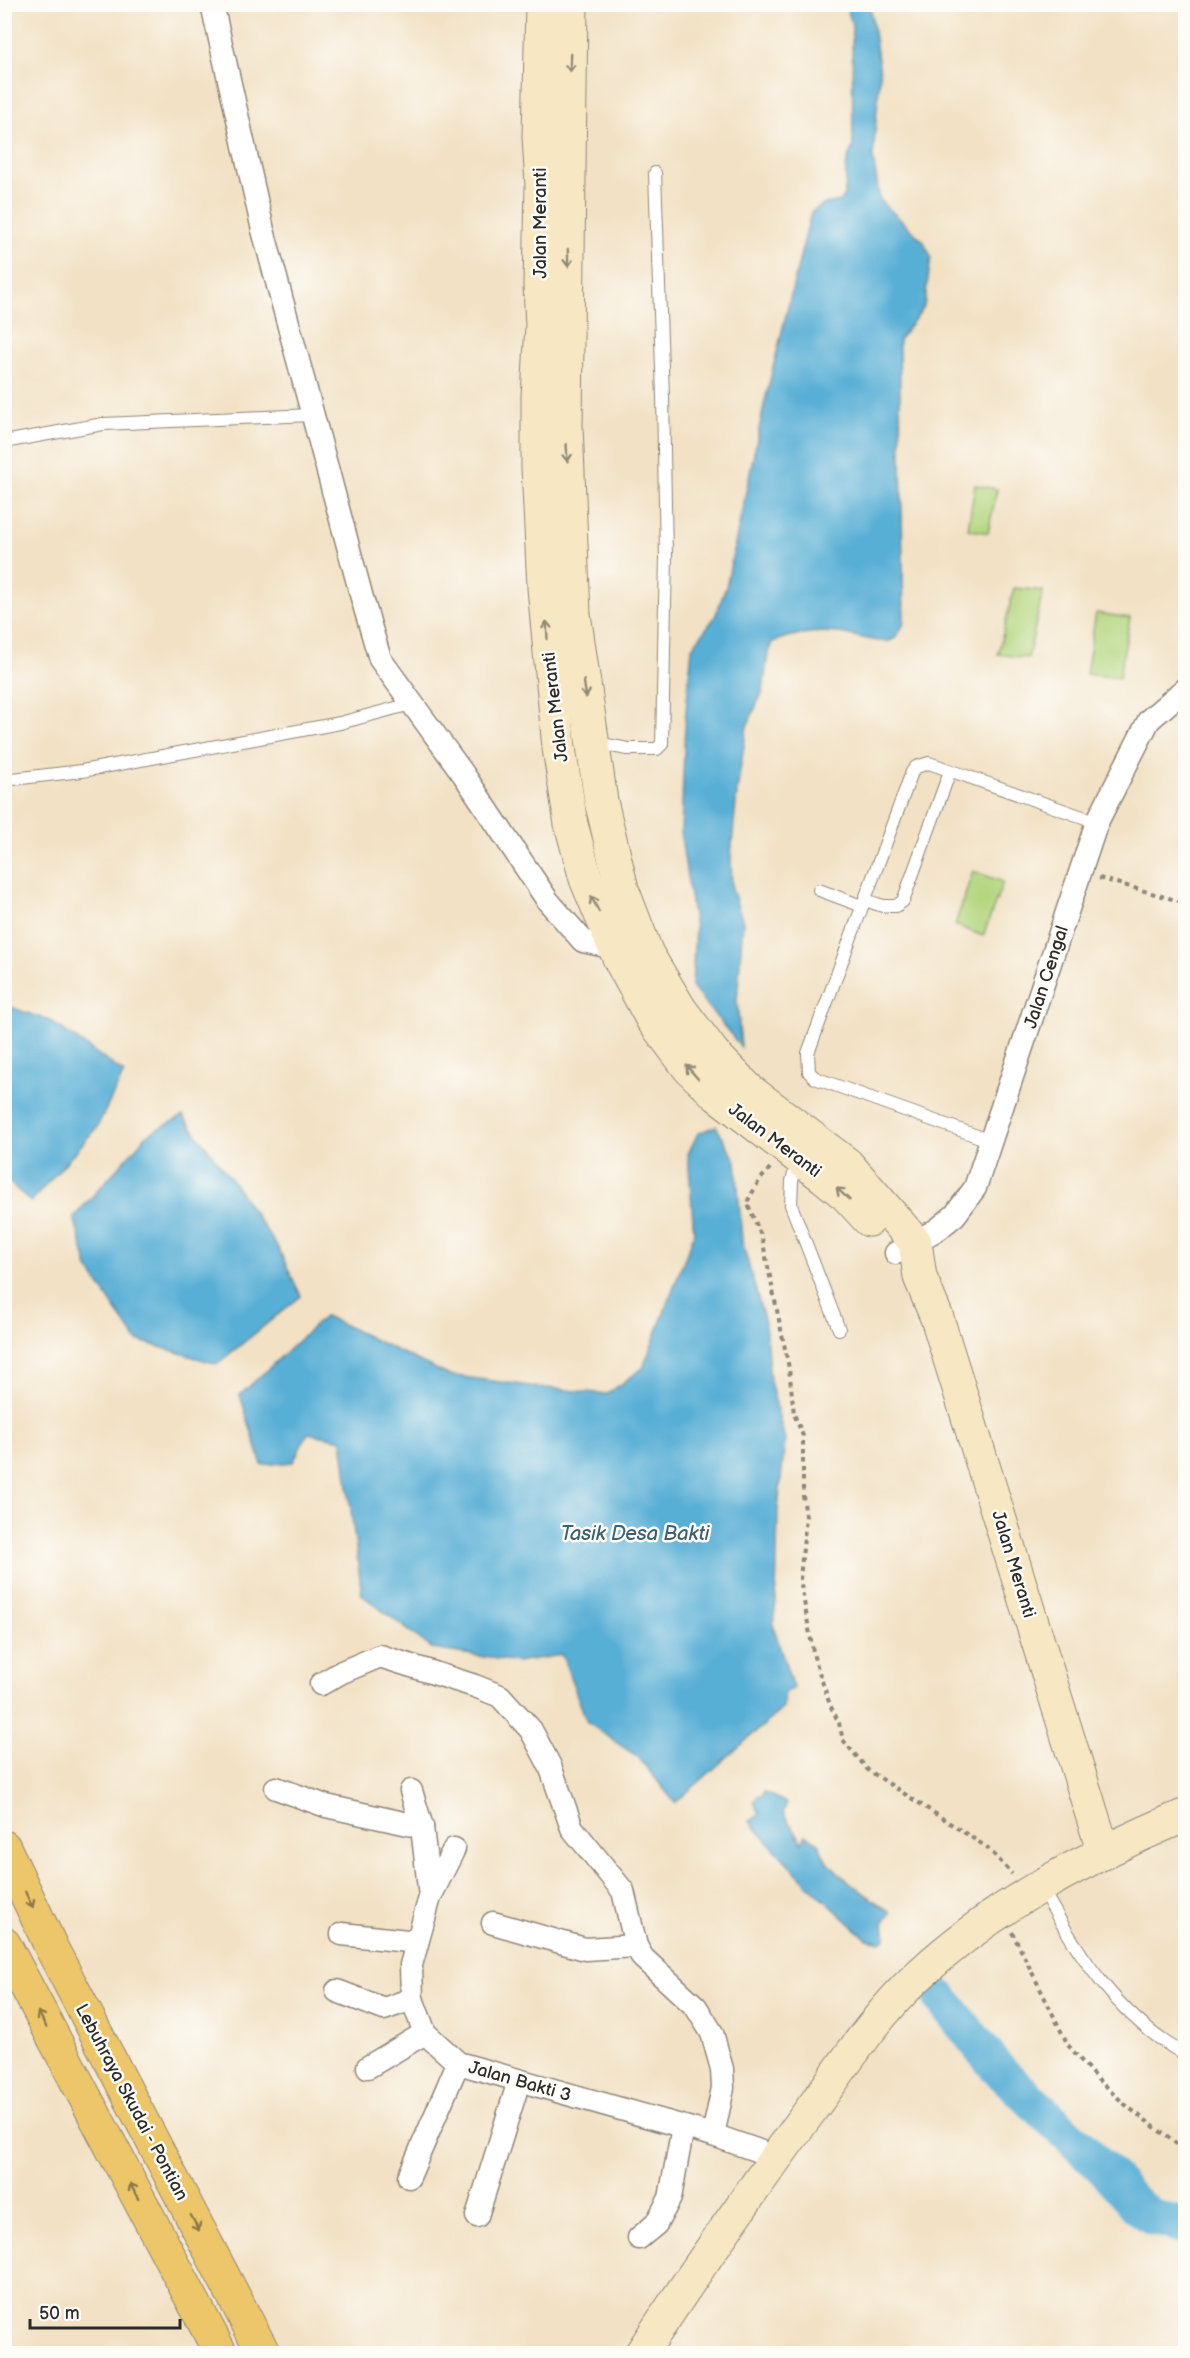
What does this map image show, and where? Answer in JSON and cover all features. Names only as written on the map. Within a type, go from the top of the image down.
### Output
[{"type":"highway","name":"Lebuhraya Skudai - Pontian","points":[[4,1847],[52,1949],[264,2354]]},
{"type":"highway","points":[[4,1944],[221,2354]]},
{"type":"street","points":[[212,4],[263,230],[380,659],[464,775],[548,901],[583,941],[615,948]]},
{"type":"street","name":"Jalan Meranti","points":[[542,4],[539,137],[542,185],[540,286],[542,325],[538,396],[538,468],[548,642],[558,748],[571,824],[591,896],[652,1019],[689,1068],[717,1095],[846,1196],[905,1248]]},
{"type":"street","name":"Jalan Meranti","points":[[571,4],[566,426],[574,614],[601,801],[622,889],[647,954],[680,1009],[713,1053],[750,1091],[847,1164],[905,1248],[920,1277],[937,1318],[1104,1853]]},
{"type":"street","name":"Jalan Cengal","points":[[905,1248],[938,1229],[955,1215],[975,1188],[1097,822],[1149,720],[1185,688]]},
{"type":"street","points":[[321,1684],[342,1672],[380,1656],[500,1696],[531,1730],[550,1766],[572,1828],[623,1891],[636,1946],[643,1958],[696,2007],[712,2033],[722,2069],[723,2088],[713,2135]]},
{"type":"street","points":[[276,1788],[326,1806],[422,1827]]},
{"type":"street","points":[[411,1791],[422,1827],[430,1897]]},
{"type":"street","points":[[646,2352],[731,2219],[892,2001],[949,1950],[1023,1896],[1104,1853],[1185,1815]]},
{"type":"street","name":"Jalan Bakti 3","points":[[454,1849],[430,1897],[411,1965],[412,1999],[425,2032],[458,2063],[713,2135],[776,2157]]},
{"type":"street","points":[[493,1923],[585,1949],[636,1946]]},
{"type":"street","points":[[342,1934],[417,1941]]},
{"type":"street","points":[[337,1991],[384,2009],[412,1999]]},
{"type":"street","points":[[368,2067],[425,2032]]},
{"type":"street","points":[[409,2177],[458,2063]]},
{"type":"street","points":[[477,2216],[519,2081]]},
{"type":"street","points":[[639,2238],[656,2224],[670,2198],[683,2127]]},
{"type":"lane","points":[[592,742],[628,749],[657,749],[662,744],[666,557],[655,172]]},
{"type":"lane","points":[[4,442],[103,424],[312,415]]},
{"type":"lane","points":[[4,780],[82,771],[340,723],[411,704]]},
{"type":"lane","points":[[991,1141],[814,1078],[809,1072],[808,1053],[912,772],[916,767],[929,763],[1097,822]]},
{"type":"lane","points":[[819,890],[864,903],[883,906],[901,904],[950,771]]},
{"type":"lane","points":[[792,1154],[791,1205],[838,1329]]},
{"type":"lane","points":[[1023,1896],[1068,1937],[1094,1974],[1121,2004],[1149,2030],[1185,2055]]},
{"type":"path","points":[[1081,872],[1185,903]]},
{"type":"path","points":[[792,1154],[759,1181],[747,1202],[762,1238],[789,1368],[794,1414],[802,1436],[803,1496],[806,1517],[800,1579],[814,1657],[830,1705],[839,1723],[843,1740],[868,1770],[988,1848],[1023,1896],[1068,2045],[1095,2077],[1128,2107],[1185,2151]]},
{"type":"green space","points":[[975,485],[997,489],[988,533],[968,529]]},
{"type":"green space","points":[[1014,588],[1043,591],[1028,658],[998,654]]},
{"type":"green space","points":[[1096,613],[1130,618],[1119,678],[1086,674]]},
{"type":"green space","points":[[973,871],[1003,882],[983,936],[955,925]]},
{"type":"water","points":[[846,5],[870,5],[880,73],[873,158],[880,200],[924,242],[931,257],[924,307],[899,340],[904,623],[897,636],[889,641],[821,632],[796,635],[772,642],[768,653],[763,691],[747,726],[737,791],[731,856],[732,889],[743,922],[737,1001],[741,1047],[692,987],[695,928],[681,837],[685,721],[692,648],[715,617],[726,587],[765,401],[811,212],[825,204],[841,201],[844,194],[847,162],[853,147],[852,24]]},
{"type":"water","points":[[5,1005],[52,1022],[124,1073],[97,1127],[31,1202],[5,1179]]},
{"type":"water","points":[[183,1116],[231,1179],[278,1248],[301,1296],[217,1364],[136,1340],[88,1268],[74,1217],[148,1134]]},
{"type":"water","name":"Tasik Desa Bakti","points":[[716,1126],[736,1161],[742,1241],[765,1323],[770,1381],[785,1440],[778,1509],[776,1600],[773,1625],[793,1688],[785,1693],[783,1708],[675,1803],[639,1758],[587,1722],[562,1655],[517,1662],[433,1649],[362,1595],[342,1440],[308,1433],[293,1462],[262,1465],[240,1395],[325,1316],[448,1375],[607,1394],[643,1368],[694,1234],[688,1154],[698,1133]]},
{"type":"water","points":[[764,1792],[787,1803],[783,1813],[802,1842],[806,1835],[820,1844],[828,1862],[838,1872],[891,1913],[884,1924],[886,1937],[881,1942],[867,1939],[808,1885],[749,1821],[757,1817],[760,1812],[754,1801]]},
{"type":"waterway","points":[[941,1998],[997,2068],[1107,2172],[1138,2207],[1153,2217],[1186,2227]]}]
